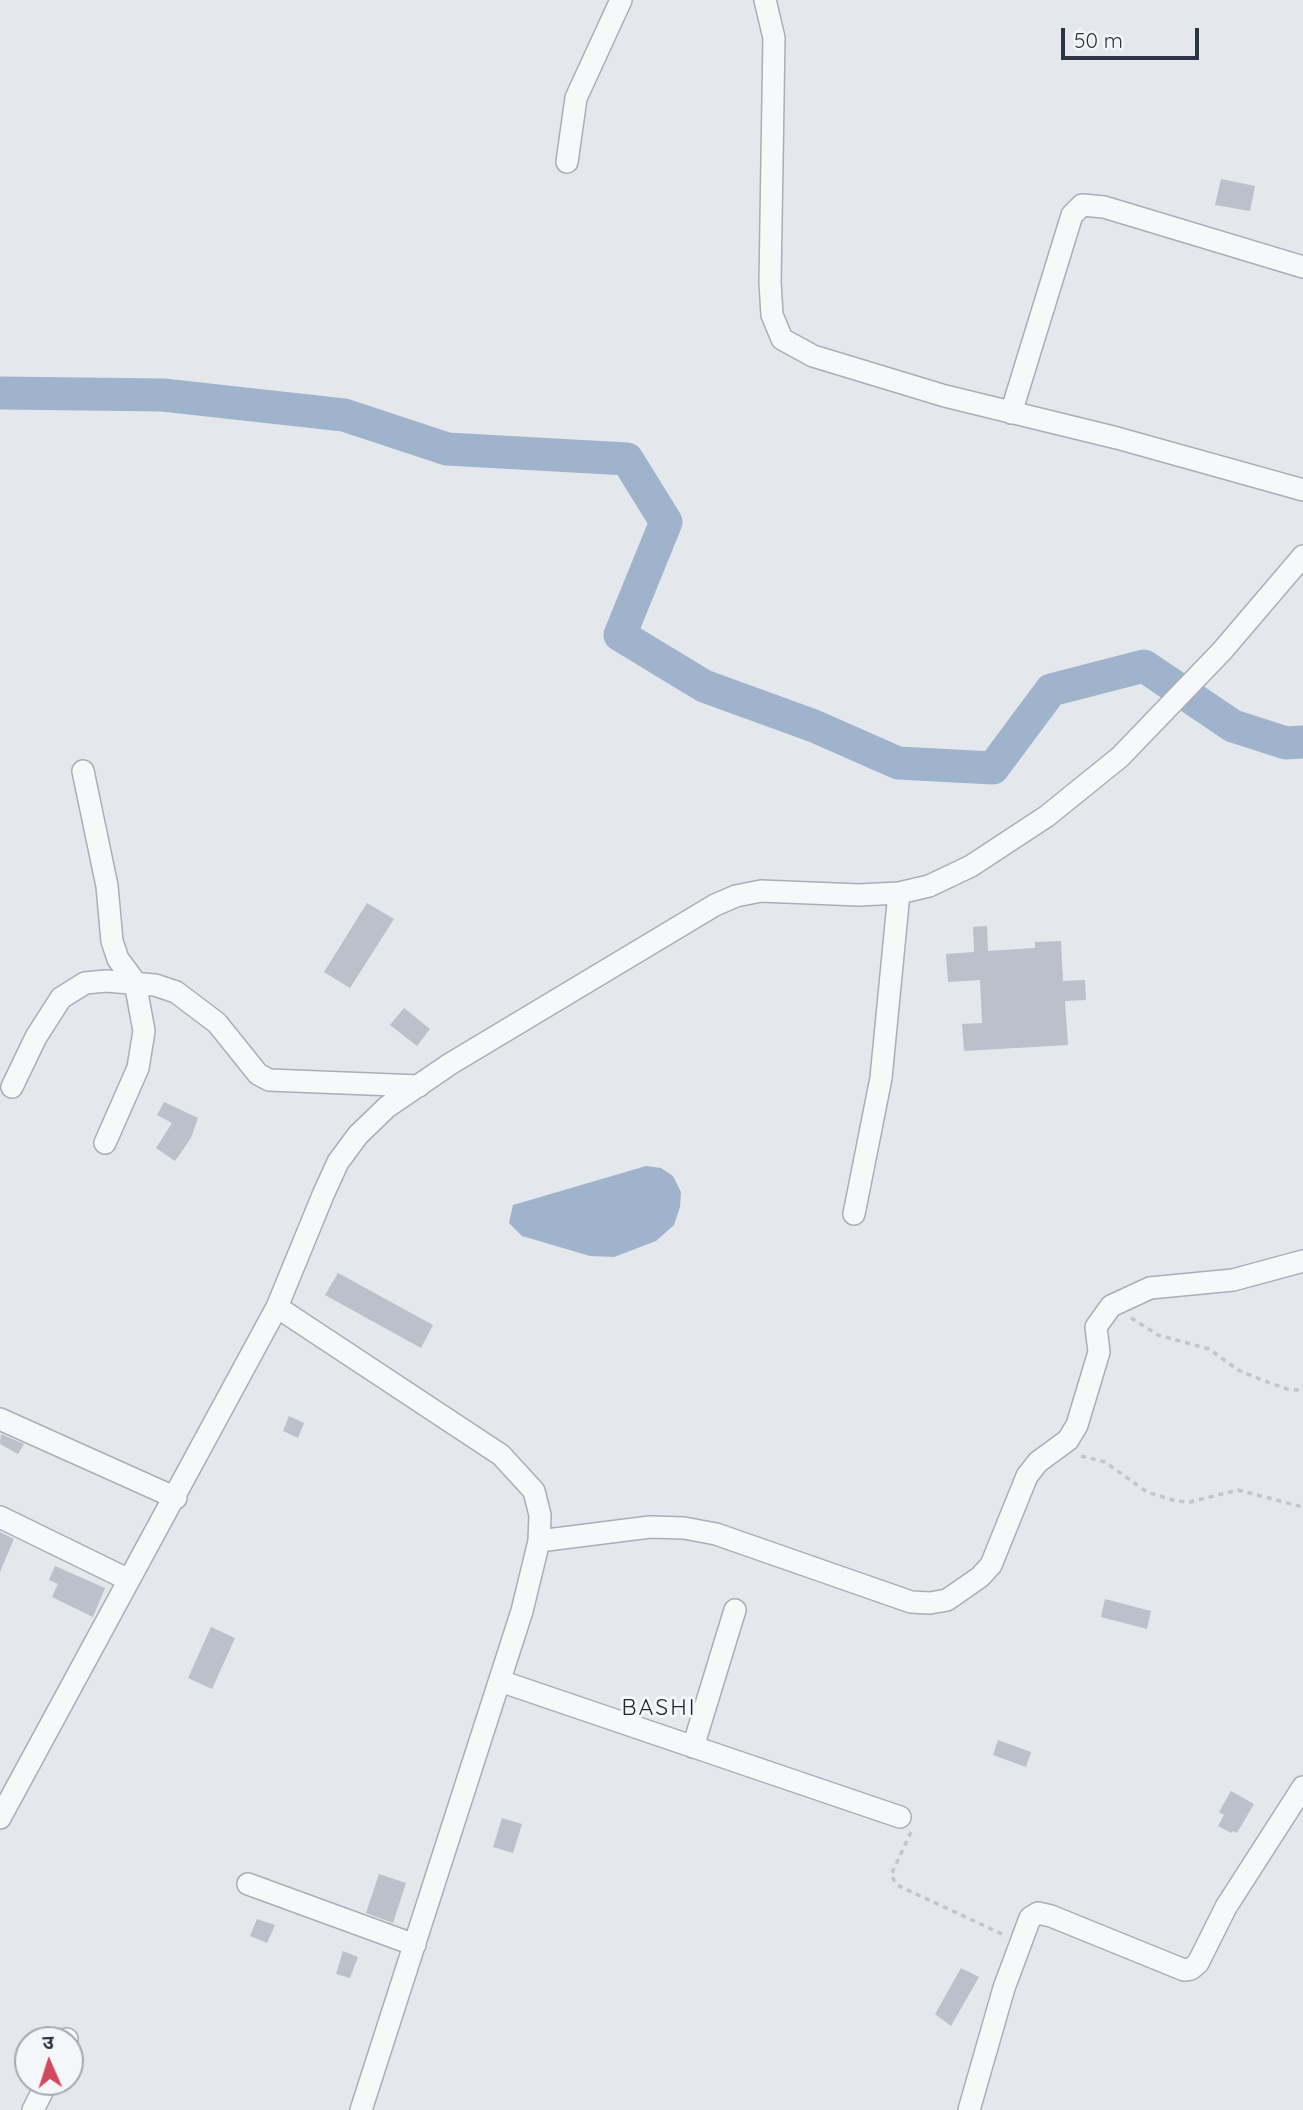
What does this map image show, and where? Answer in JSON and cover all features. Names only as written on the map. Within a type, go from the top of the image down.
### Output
[{"type":"street","points":[[567,162],[576,98],[621,0]]},
{"type":"street","points":[[765,0],[774,38],[769,228],[771,304],[776,328],[794,348],[813,356],[1011,413],[1303,490]]},
{"type":"street","points":[[1011,413],[1072,215],[1083,205],[1104,207],[1303,267]]},
{"type":"street","points":[[0,1818],[176,1498],[277,1307],[338,1162],[358,1135],[387,1107],[419,1086],[540,1009],[715,905],[736,896],[782,891],[859,895],[899,892],[950,877],[1047,817],[1093,781],[1222,651],[1303,556]]},
{"type":"street","points":[[83,771],[106,876],[112,941],[118,959],[135,982],[142,1015],[143,1050],[132,1084],[105,1143]]},
{"type":"street","points":[[854,1214],[881,1078],[899,892]]},
{"type":"street","points":[[12,1087],[42,1025],[61,998],[85,983],[135,982],[176,992],[195,1004],[217,1023],[258,1074],[269,1080],[419,1086]]},
{"type":"street","points":[[539,1541],[650,1527],[684,1528],[716,1534],[911,1602],[930,1603],[963,1591],[991,1565],[1027,1476],[1038,1462],[1055,1451],[1077,1425],[1099,1352],[1097,1327],[1111,1306],[1150,1288],[1233,1280],[1303,1261]]},
{"type":"street","points":[[277,1307],[501,1455],[534,1491],[540,1515],[539,1541],[500,1681],[361,2110]]},
{"type":"street","points":[[0,1419],[176,1498]]},
{"type":"street","points":[[0,1517],[129,1580]]},
{"type":"street","points":[[693,1747],[735,1609]]},
{"type":"street","points":[[500,1681],[813,1785],[900,1817]]},
{"type":"street","points":[[969,2110],[1018,1944],[1030,1918],[1038,1913],[1184,1970],[1191,1969],[1198,1963],[1226,1907],[1303,1787]]},
{"type":"street","points":[[248,1884],[415,1945]]},
{"type":"path","points":[[1111,1306],[1158,1335],[1209,1349],[1238,1370],[1287,1389],[1297,1390],[1303,1386]]},
{"type":"path","points":[[1055,1451],[1105,1462],[1147,1492],[1176,1501],[1190,1502],[1238,1490],[1303,1507]]},
{"type":"path","points":[[900,1817],[911,1828],[911,1835],[891,1875],[897,1885],[1018,1944]]},
{"type":"water","points":[[646,1166],[661,1168],[673,1176],[681,1192],[680,1207],[674,1225],[656,1241],[614,1257],[590,1256],[522,1236],[509,1223],[513,1205]]},
{"type":"building","points":[[1221,179],[1255,186],[1250,211],[1215,205]]},
{"type":"building","points":[[367,903],[394,919],[350,988],[324,972]]},
{"type":"building","points":[[987,926],[988,951],[1035,948],[1035,942],[1061,941],[1063,981],[1085,980],[1086,1000],[1065,1001],[1068,1045],[964,1051],[962,1024],[982,1023],[980,980],[948,982],[946,954],[974,952],[973,927]]},
{"type":"building","points":[[404,1008],[430,1029],[417,1046],[390,1025]]},
{"type":"building","points":[[164,1102],[198,1118],[191,1138],[175,1161],[156,1148],[172,1123],[157,1115]]},
{"type":"building","points":[[338,1273],[433,1325],[421,1348],[325,1295]]},
{"type":"building","points":[[289,1416],[304,1423],[298,1438],[283,1431]]},
{"type":"building","points":[[1,1434],[24,1444],[18,1454],[0,1444]]},
{"type":"building","points":[[0,1532],[14,1539],[0,1572]]},
{"type":"building","points":[[55,1566],[105,1588],[93,1617],[52,1597],[58,1584],[49,1580]]},
{"type":"building","points":[[1105,1599],[1151,1611],[1147,1629],[1101,1617]]},
{"type":"building","points":[[211,1627],[235,1638],[212,1689],[188,1678]]},
{"type":"building","points":[[998,1740],[1031,1752],[1026,1767],[993,1755]]},
{"type":"building","points":[[1231,1791],[1254,1804],[1237,1833],[1218,1826],[1224,1815],[1219,1812]]},
{"type":"building","points":[[502,1818],[522,1824],[513,1853],[493,1847]]},
{"type":"building","points":[[379,1874],[406,1883],[393,1923],[366,1913]]},
{"type":"building","points":[[257,1919],[275,1925],[267,1943],[250,1936]]},
{"type":"building","points":[[343,1951],[358,1957],[350,1978],[336,1974]]},
{"type":"building","points":[[961,1968],[979,1977],[951,2026],[935,2014]]},
{"type":"waterway","points":[[0,393],[163,395],[344,415],[447,449],[627,459],[666,522],[620,635],[704,686],[814,726],[898,763],[993,768],[1051,690],[1144,666],[1233,726],[1286,743],[1303,742]]},
{"type":"district","name":"BASHI","points":[[659,1708]]}]
